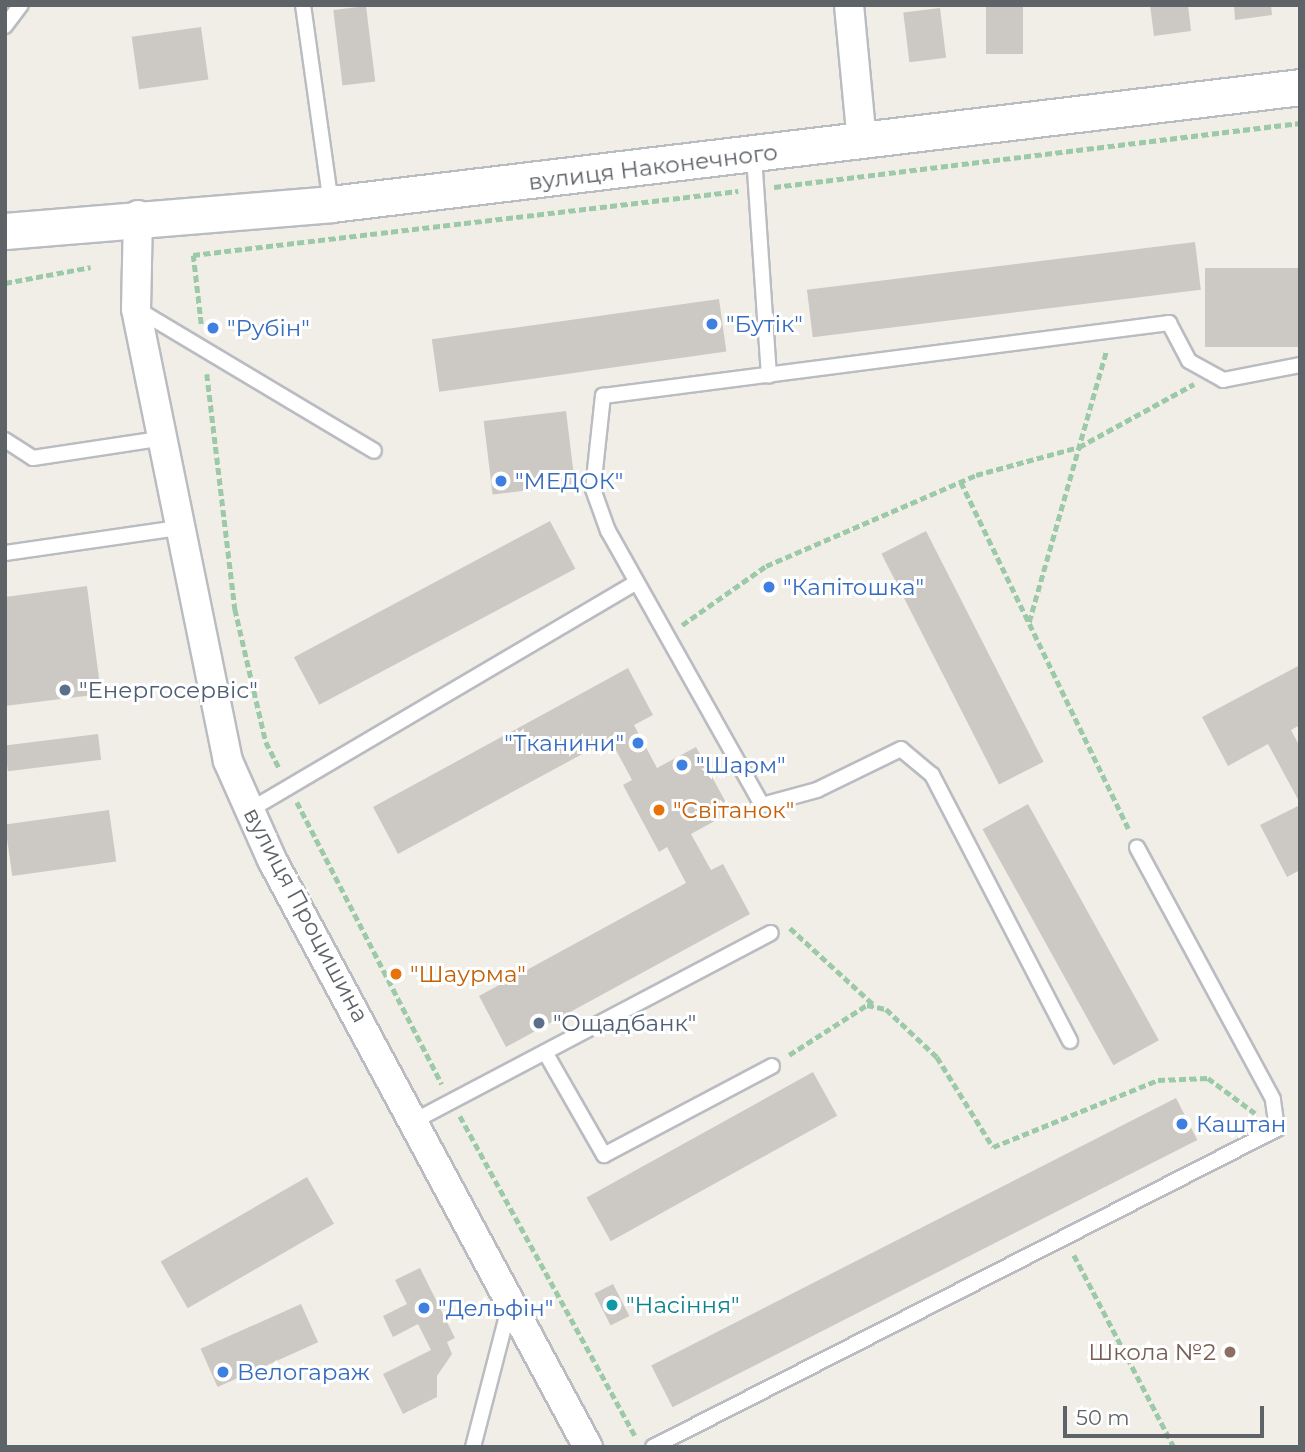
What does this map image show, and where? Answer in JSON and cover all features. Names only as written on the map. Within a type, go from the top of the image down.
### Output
[{"type":"street","points":[[849,5],[862,143]]},
{"type":"street","name":"вулиця Наконечного","points":[[5,231],[138,215],[331,204],[755,172],[862,143],[1300,88]]},
{"type":"street","name":"вулиця Процишина","points":[[138,215],[135,309],[158,439],[228,761],[250,810],[588,1447]]},
{"type":"lane","points":[[5,26],[20,5]]},
{"type":"lane","points":[[303,5],[331,204]]},
{"type":"lane","points":[[755,172],[769,375]]},
{"type":"lane","points":[[135,309],[374,452]]},
{"type":"lane","points":[[1070,1041],[932,775],[901,748],[817,790],[762,805],[634,584],[593,489],[603,396],[1169,323],[1189,361],[1223,380],[1300,365]]},
{"type":"lane","points":[[5,440],[33,458],[158,439]]},
{"type":"lane","points":[[5,553],[178,528]]},
{"type":"lane","points":[[250,810],[634,584]]},
{"type":"lane","points":[[653,1447],[1277,1129],[1273,1099],[1137,847]]},
{"type":"lane","points":[[415,1120],[771,933]]},
{"type":"lane","points":[[545,1052],[604,1155],[772,1066]]},
{"type":"lane","points":[[473,1447],[511,1300]]},
{"type":"path","points":[[641,1447],[452,1101],[266,742],[235,609],[193,255],[755,172],[1300,123]]},
{"type":"path","points":[[5,283],[91,267]]},
{"type":"path","points":[[1029,623],[1112,331]]},
{"type":"path","points":[[664,637],[766,566],[961,482],[1079,447],[1171,400],[1209,372]]},
{"type":"path","points":[[961,482],[1137,847]]},
{"type":"path","points":[[771,933],[792,927],[876,1007],[937,1057],[993,1147],[1158,1080],[1208,1077],[1277,1129]]},
{"type":"path","points":[[772,1066],[867,1005],[876,1007]]},
{"type":"path","points":[[1065,1238],[1174,1447]]},
{"type":"building","points":[[986,5],[1023,5],[1023,54],[986,54]]},
{"type":"building","points":[[1150,5],[1188,5],[1191,31],[1154,36]]},
{"type":"building","points":[[1234,5],[1271,5],[1272,15],[1235,20]]},
{"type":"building","points":[[366,6],[375,81],[343,85],[333,10]]},
{"type":"building","points":[[940,8],[946,58],[909,62],[903,13]]},
{"type":"building","points":[[201,27],[208,79],[139,89],[132,37]]},
{"type":"building","points":[[1195,242],[1201,290],[813,337],[807,290]]},
{"type":"building","points":[[1205,268],[1300,268],[1300,347],[1205,347]]},
{"type":"building","points":[[719,299],[726,351],[439,392],[432,339]]},
{"type":"building","points":[[566,411],[575,484],[493,495],[484,421]]},
{"type":"building","points":[[550,521],[575,569],[319,705],[294,657]]},
{"type":"building","points":[[926,531],[1044,762],[999,784],[881,554]]},
{"type":"building","points":[[87,586],[101,694],[5,706],[5,597]]},
{"type":"building","points":[[1300,665],[1300,725],[1291,730],[1300,747],[1300,803],[1268,744],[1228,766],[1202,717]]},
{"type":"building","points":[[628,668],[653,715],[634,725],[657,768],[696,747],[731,812],[691,834],[711,870],[723,864],[750,914],[506,1047],[479,996],[686,883],[667,847],[659,852],[623,785],[632,780],[610,739],[398,854],[373,807]]},
{"type":"building","points":[[98,734],[101,760],[8,771],[5,745]]},
{"type":"building","points":[[1028,804],[1159,1040],[1113,1065],[983,829]]},
{"type":"building","points":[[1300,805],[1300,870],[1287,877],[1260,825]]},
{"type":"building","points":[[109,810],[116,861],[12,876],[5,825]]},
{"type":"building","points":[[813,1072],[837,1116],[611,1241],[586,1198]]},
{"type":"building","points":[[1176,1098],[1197,1140],[673,1407],[651,1365]]},
{"type":"building","points":[[307,1177],[334,1224],[188,1308],[161,1262]]},
{"type":"building","points":[[420,1268],[455,1338],[447,1342],[452,1354],[437,1376],[437,1397],[403,1414],[383,1374],[431,1350],[418,1324],[393,1337],[383,1316],[407,1304],[395,1280]]},
{"type":"building","name":"\"Насіння\"","points":[[613,1284],[629,1316],[611,1326],[594,1294]]},
{"type":"building","points":[[301,1304],[318,1342],[218,1387],[201,1349]]},
{"type":"place","name":"\"Бутік\"","points":[[712,324]]},
{"type":"place","name":"\"Рубін\"","points":[[213,328]]},
{"type":"place","name":"\"МЕДОК\"","points":[[501,481]]},
{"type":"place","name":"\"Капітошка\"","points":[[769,587]]},
{"type":"place","name":"\"Енергосервіс\"","points":[[65,690]]},
{"type":"place","name":"\"Тканини\"","points":[[638,743]]},
{"type":"place","name":"\"Шарм\"","points":[[682,765]]},
{"type":"place","name":"\"Світанок\"","points":[[659,810]]},
{"type":"place","name":"\"Шаурма\"","points":[[396,974]]},
{"type":"place","name":"\"Ощадбанк\"","points":[[539,1023]]},
{"type":"place","name":"Каштан","points":[[1182,1124]]},
{"type":"place","name":"\"Насіння\"","points":[[612,1305]]},
{"type":"place","name":"\"Дельфін\"","points":[[424,1308]]},
{"type":"place","name":"Школа №2","points":[[1230,1352]]},
{"type":"place","name":"Велогараж","points":[[223,1372]]}]
